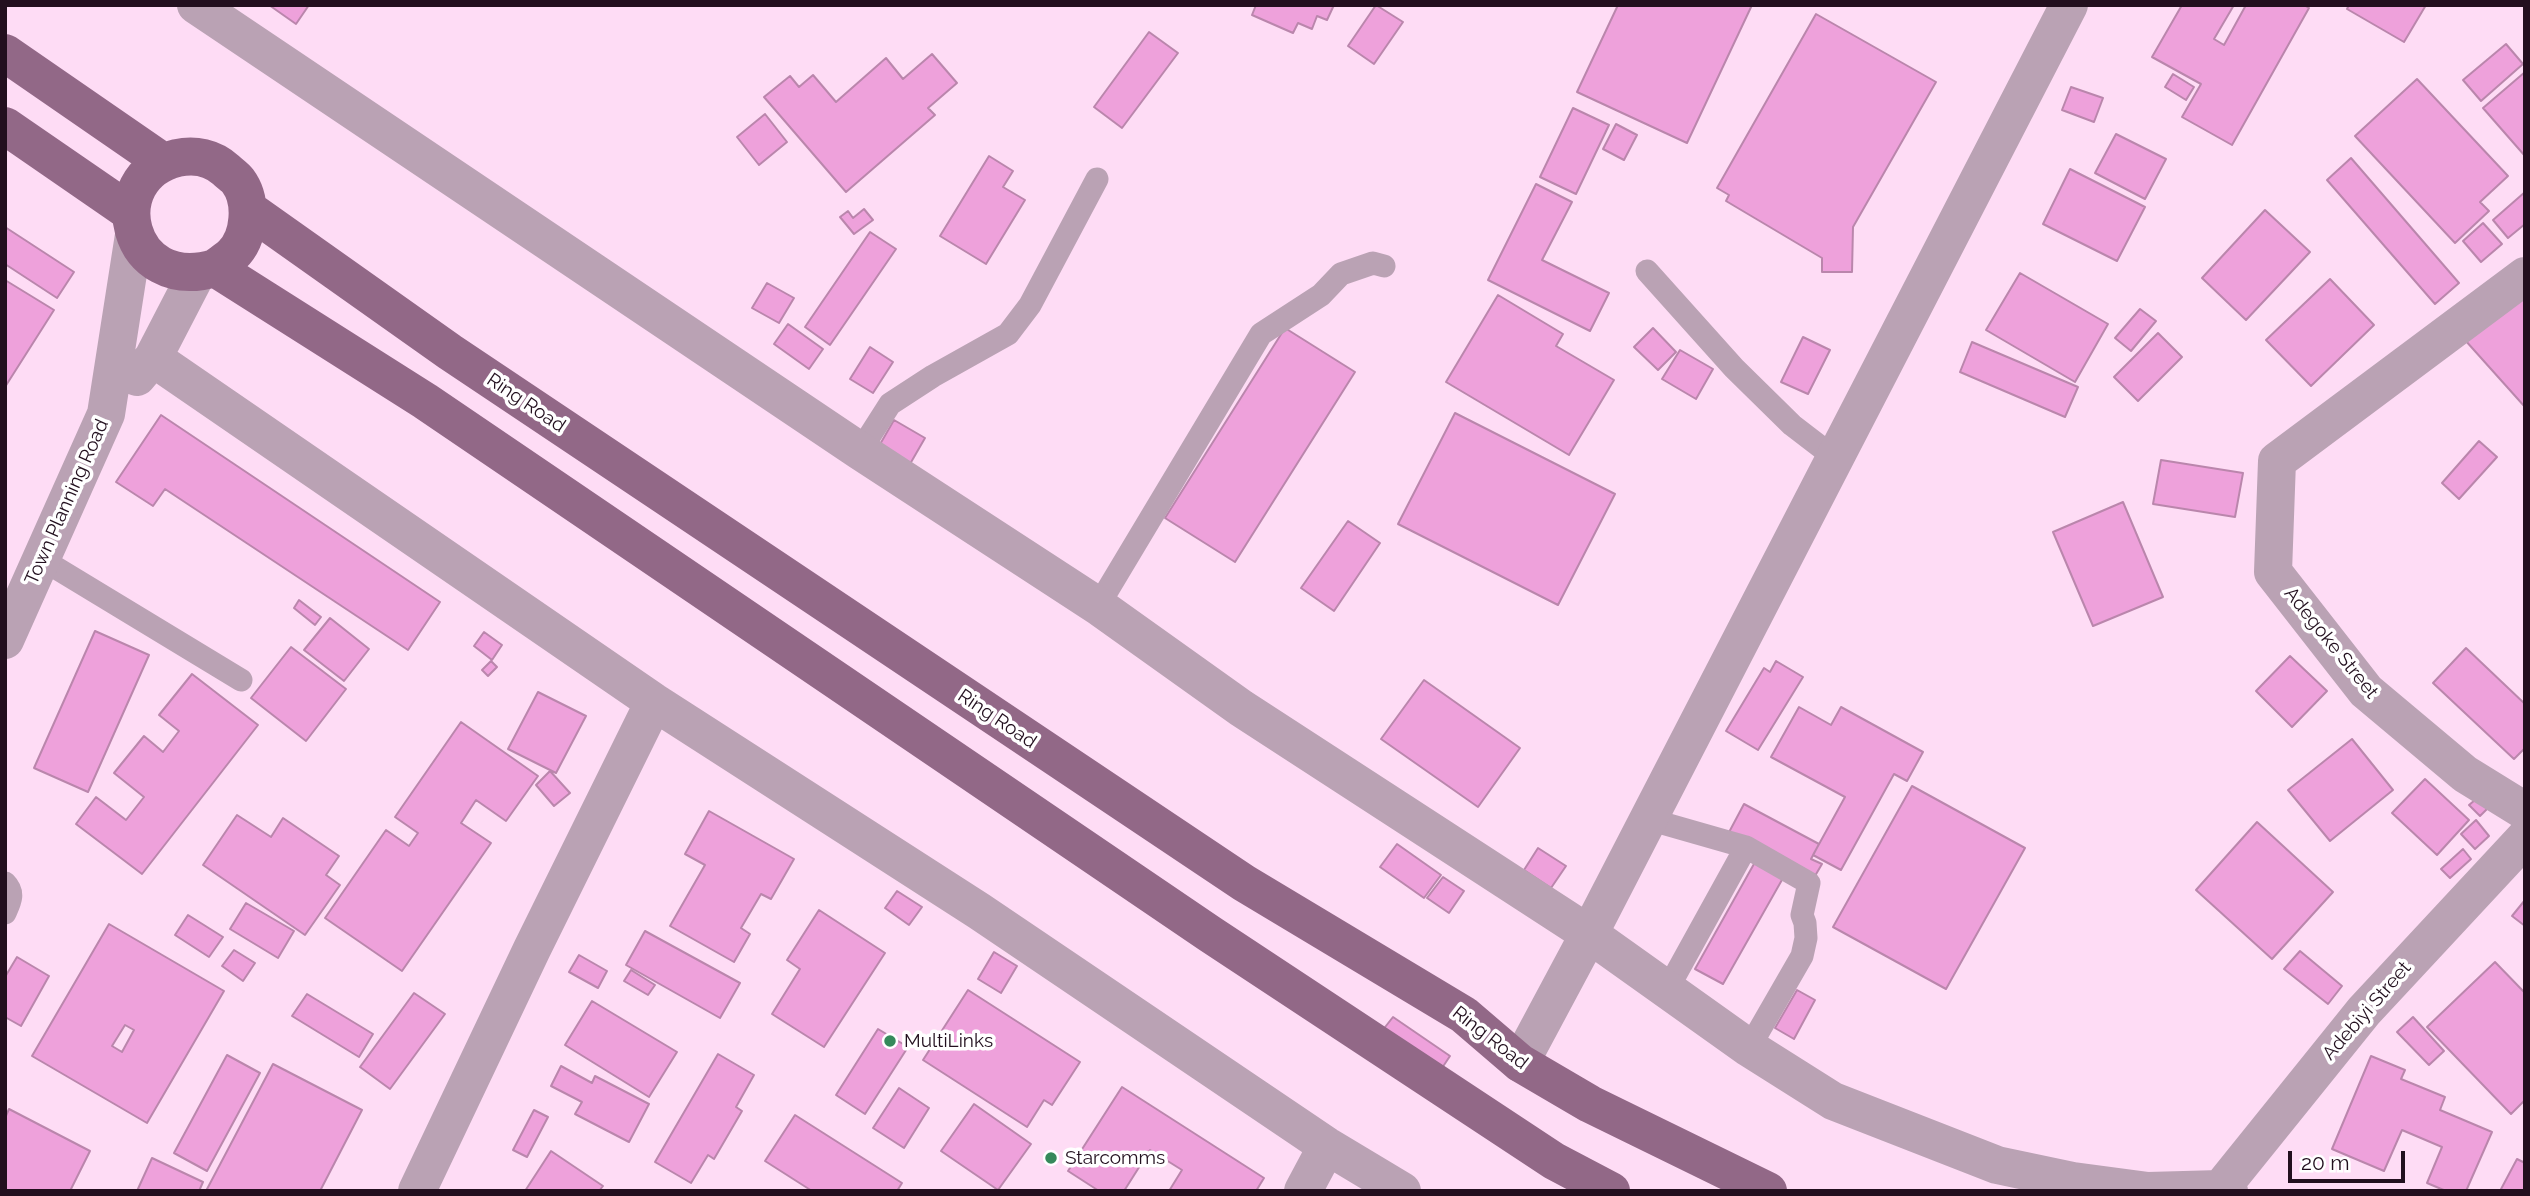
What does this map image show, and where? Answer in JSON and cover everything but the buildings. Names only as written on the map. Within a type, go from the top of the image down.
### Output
[{"type":"main road","points":[[5,53],[163,162]]},
{"type":"main road","points":[[5,126],[132,224],[148,257],[171,271],[206,270],[234,253],[246,233],[248,209],[239,182],[219,163],[191,155],[163,162],[140,183],[132,224]]},
{"type":"main road","name":"Ring Road","points":[[248,209],[450,352],[1220,868],[1464,1015],[1520,1063],[1590,1104],[1768,1191]]},
{"type":"main road","points":[[206,270],[425,401],[1360,1034],[1554,1161],[1611,1191]]},
{"type":"street","points":[[196,5],[860,451],[1098,606],[1241,708],[1589,934],[1749,1048],[1833,1101],[1997,1165],[2073,1181],[2148,1191],[2223,1190]]},
{"type":"street","points":[[1520,1063],[2069,5]]},
{"type":"street","name":"Town Planning Road","points":[[5,640],[106,414],[132,224]]},
{"type":"street","points":[[106,414],[153,358],[206,270]]},
{"type":"street","name":"Adegoke Street","points":[[2525,276],[2277,461],[2273,572],[2366,691],[2465,774],[2525,811]]},
{"type":"street","points":[[153,358],[654,702],[979,911],[1327,1146],[1402,1191]]},
{"type":"street","points":[[417,1191],[654,702]]},
{"type":"street","name":"Adebiyi Street","points":[[2223,1190],[2364,1011],[2525,838]]},
{"type":"street","points":[[1303,1191],[1327,1146]]},
{"type":"lane","points":[[860,451],[890,404],[933,376],[1008,334],[1030,305],[1097,179]]},
{"type":"lane","points":[[1098,606],[1261,334],[1321,295],[1340,274],[1373,263],[1384,266]]},
{"type":"lane","points":[[1647,271],[1734,368],[1792,425],[1835,458]]},
{"type":"lane","points":[[43,560],[241,680]]},
{"type":"lane","points":[[1648,819],[1746,846],[1809,883],[1802,915],[1806,937],[1802,956],[1749,1048]]},
{"type":"lane","points":[[1667,990],[1746,846]]},
{"type":"lane","points":[[5,883],[12,898],[5,913]]},
{"type":"place","name":"MultiLinks","points":[[890,1041]]},
{"type":"place","name":"Starcomms","points":[[1051,1158]]}]
